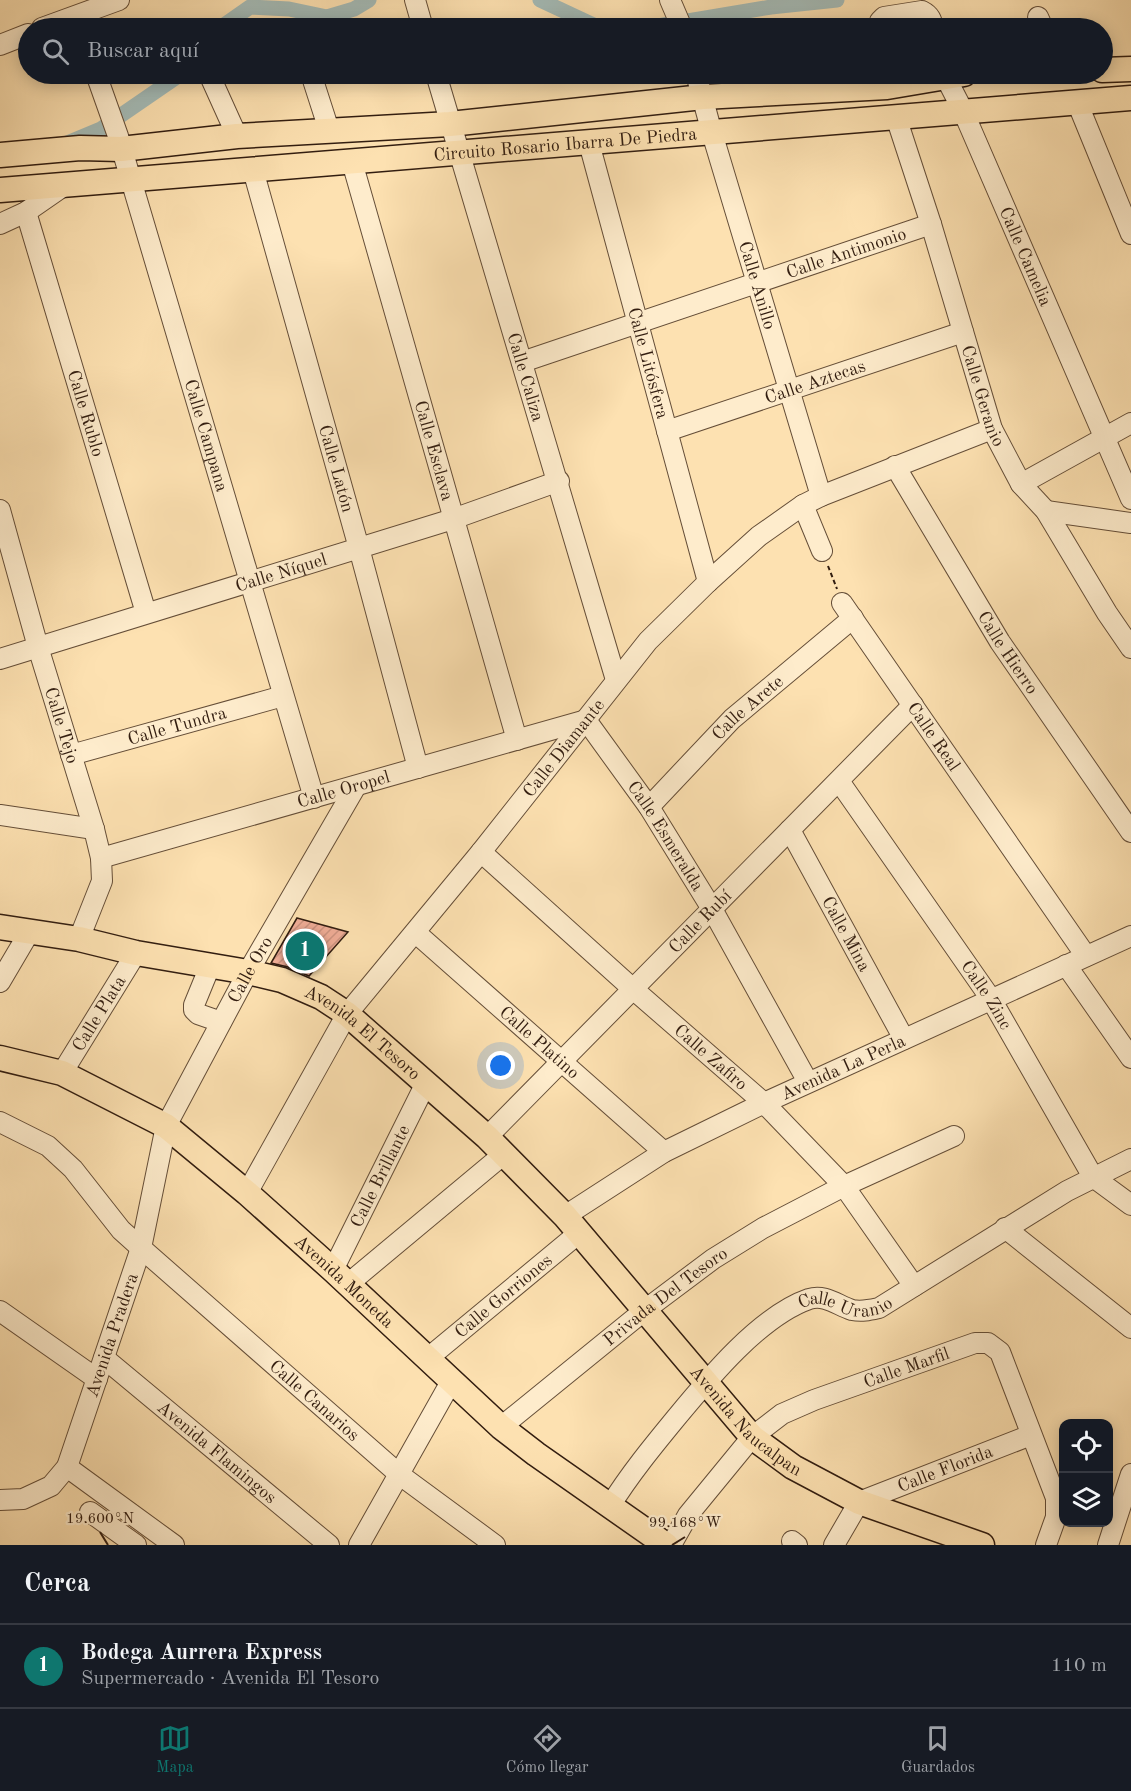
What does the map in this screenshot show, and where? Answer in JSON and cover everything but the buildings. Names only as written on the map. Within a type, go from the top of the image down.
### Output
[{"type":"main road","points":[[1113,70],[1131,69]]},
{"type":"main road","points":[[0,154],[80,148],[119,142],[450,124],[843,84]]},
{"type":"main road","name":"Circuito Rosario Ibarra De Piedra","points":[[0,190],[1131,98]]},
{"type":"main road","name":"Avenida El Tesoro","points":[[0,927],[79,939],[136,953],[248,972],[282,980],[321,997],[347,1014],[496,1146],[572,1225]]},
{"type":"main road","name":"Avenida Moneda","points":[[0,1058],[62,1073],[166,1126],[247,1193],[452,1380],[501,1428],[666,1545]]},
{"type":"main road","name":"Avenida Naucalpan","points":[[572,1225],[752,1437],[794,1467],[859,1502],[982,1545]]},
{"type":"street","points":[[86,18],[119,0]]},
{"type":"street","points":[[415,0],[420,18]]},
{"type":"street","points":[[883,18],[922,11],[931,18]]},
{"type":"street","points":[[0,45],[18,38]]},
{"type":"street","name":"Calle Campana","points":[[100,84],[119,142],[314,798]]},
{"type":"street","points":[[214,84],[237,136]]},
{"type":"street","points":[[314,84],[329,130]]},
{"type":"street","name":"Calle Caliza","points":[[439,84],[559,481],[616,680]]},
{"type":"street","name":"Calle Anillo","points":[[699,84],[821,496]]},
{"type":"street","name":"Calle Camelia","points":[[954,84],[963,111],[1131,500]]},
{"type":"street","points":[[1077,102],[1131,234]]},
{"type":"street","name":"Calle Geranio","points":[[896,117],[932,224],[992,429],[1021,484],[1046,511],[1107,614],[1131,648]]},
{"type":"street","name":"Calle Litósfera","points":[[589,143],[708,582]]},
{"type":"street","name":"Calle Esclava","points":[[352,162],[517,740]]},
{"type":"street","name":"Calle Latón","points":[[253,170],[418,768]]},
{"type":"street","points":[[0,224],[26,212],[65,185]]},
{"type":"street","name":"Calle Rublo","points":[[26,212],[146,613]]},
{"type":"street","name":"Calle Antimonio","points":[[522,362],[932,224]]},
{"type":"street","name":"Calle Aztecas","points":[[667,431],[963,332]]},
{"type":"street","points":[[1021,484],[1131,423]]},
{"type":"street","name":"Calle Diamante","points":[[247,1193],[347,1014],[416,933],[648,641],[759,536],[803,505],[895,466],[992,429]]},
{"type":"street","name":"Calle Hierro","points":[[895,466],[1000,642],[1131,832]]},
{"type":"street","name":"Calle Níquel","points":[[0,658],[453,519],[559,481]]},
{"type":"street","points":[[803,505],[822,551]]},
{"type":"street","name":"Calle Tejo","points":[[0,510],[101,858],[102,881],[79,939]]},
{"type":"street","points":[[1046,511],[1131,523]]},
{"type":"street","name":"Calle Real","points":[[848,610],[1086,956]]},
{"type":"street","name":"Calle Arete","points":[[649,807],[732,719],[848,610]]},
{"type":"street","name":"Calle Tundra","points":[[71,755],[283,696]]},
{"type":"street","name":"Calle Rubí","points":[[340,1277],[496,1146],[562,1062],[913,705]]},
{"type":"street","name":"Calle Oropel","points":[[101,858],[586,720]]},
{"type":"street","name":"Calle Esmeralda","points":[[586,720],[649,807],[712,909],[808,1082]]},
{"type":"street","name":"Calle Zinc","points":[[839,781],[991,999],[1093,1177],[1131,1205]]},
{"type":"street","name":"Calle Oro","points":[[166,1126],[248,972],[356,786]]},
{"type":"street","points":[[0,814],[94,829]]},
{"type":"street","name":"Calle Mina","points":[[790,830],[904,1039]]},
{"type":"street","name":"Calle Zafiro","points":[[481,852],[764,1103],[844,1186],[914,1286]]},
{"type":"street","points":[[0,982],[30,932]]},
{"type":"street","name":"Calle Platino","points":[[416,933],[664,1152]]},
{"type":"street","name":"Avenida La Perla","points":[[572,1225],[664,1152],[808,1082],[1131,936]]},
{"type":"street","name":"Calle Plata","points":[[62,1073],[136,953]]},
{"type":"street","points":[[1066,965],[1131,1058]]},
{"type":"street","points":[[210,966],[194,1010],[198,1014],[221,1022]]},
{"type":"street","name":"Calle Brillante","points":[[340,1277],[426,1083]]},
{"type":"street","name":"Calle Canarios","points":[[0,1122],[48,1146],[73,1169],[121,1230],[141,1248],[400,1475],[495,1545]]},
{"type":"street","name":"Avenida Pradera","points":[[0,1500],[23,1499],[51,1486],[68,1467],[141,1248],[166,1126]]},
{"type":"street","name":"Privada Del Tesoro","points":[[501,1428],[645,1310],[713,1259],[763,1228],[844,1186],[954,1136]]},
{"type":"street","name":"Calle Uranio","points":[[610,1506],[631,1472],[705,1383],[745,1342],[789,1308],[812,1298],[830,1299],[852,1310],[867,1311],[879,1308],[1005,1228],[1093,1177],[1131,1159]]},
{"type":"street","name":"Calle Gorriones","points":[[427,1359],[572,1225]]},
{"type":"street","points":[[1005,1228],[1131,1328]]},
{"type":"street","points":[[0,1311],[98,1379]]},
{"type":"street","name":"Calle Marfil","points":[[671,1545],[688,1515],[752,1437],[782,1414],[814,1400],[975,1343],[988,1343],[1000,1352],[1056,1498],[1056,1516],[1046,1545]]},
{"type":"street","name":"Avenida Flamingos","points":[[104,1358],[329,1545]]},
{"type":"street","points":[[359,1545],[452,1380]]},
{"type":"street","name":"Calle Florida","points":[[859,1502],[1031,1435]]},
{"type":"street","points":[[68,1467],[174,1545]]},
{"type":"street","points":[[1108,1545],[1131,1474]]},
{"type":"street","points":[[834,1545],[859,1502]]},
{"type":"street","points":[[90,1512],[136,1545]]},
{"type":"path","points":[[822,551],[848,610]]},
{"type":"waterway","points":[[234,18],[250,7],[289,9],[327,17],[354,9],[369,0]]},
{"type":"waterway","points":[[540,0],[579,18]]},
{"type":"waterway","points":[[706,18],[771,7],[837,0]]},
{"type":"waterway","points":[[65,144],[101,129],[166,84]]},
{"type":"place","name":"Bodega Aurrera Express","points":[[305,951]]}]
